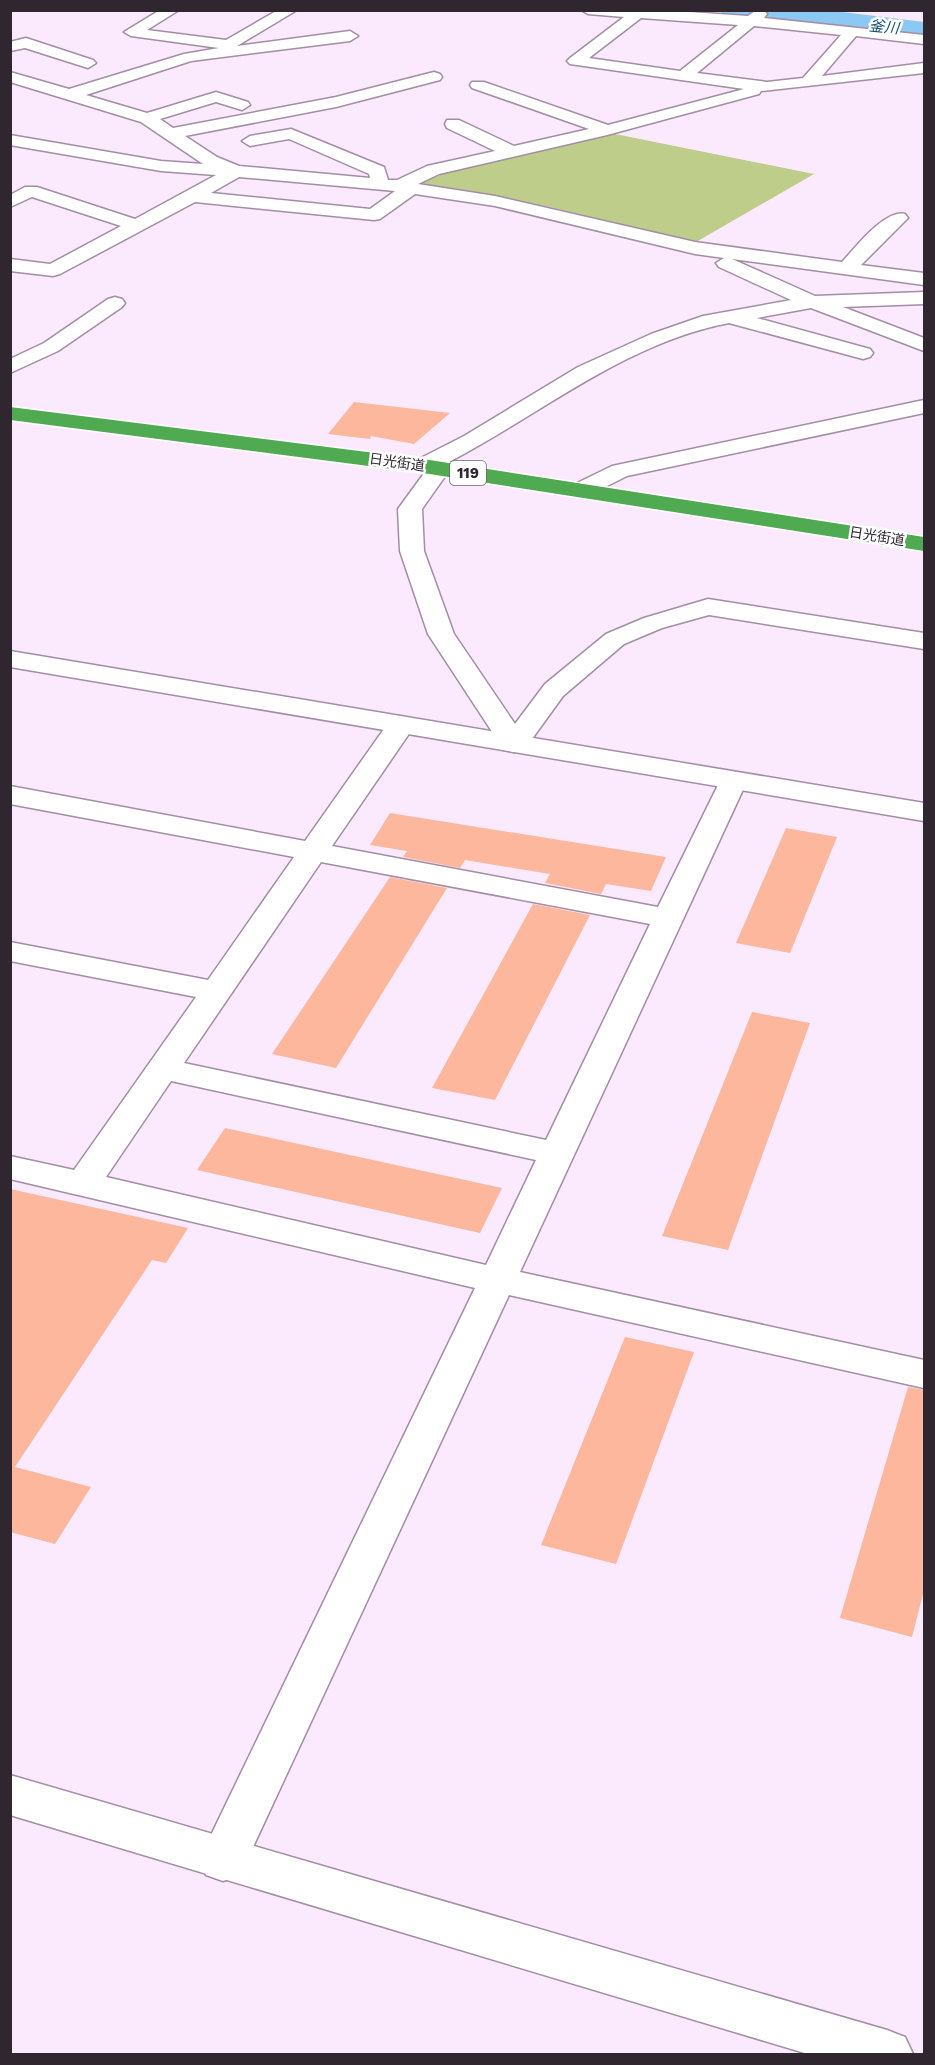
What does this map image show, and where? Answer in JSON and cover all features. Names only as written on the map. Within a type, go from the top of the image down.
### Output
[{"type":"highway","name":"日光街道","points":[[10,413],[431,467],[924,544]]},
{"type":"street","points":[[172,10],[131,32],[228,45],[290,10]]},
{"type":"street","points":[[588,10],[755,17],[852,32],[924,39]]},
{"type":"street","points":[[640,12],[574,61],[767,87]]},
{"type":"street","points":[[683,76],[755,17]]},
{"type":"street","points":[[808,82],[852,32]]},
{"type":"street","points":[[71,94],[189,57],[350,36]]},
{"type":"street","points":[[10,47],[26,43],[88,63]]},
{"type":"street","points":[[192,196],[374,215],[405,187],[433,170],[607,130],[767,87],[924,68]]},
{"type":"street","points":[[10,77],[147,118],[211,161],[236,171]]},
{"type":"street","points":[[171,133],[301,111],[434,77]]},
{"type":"street","points":[[10,92],[33,83]]},
{"type":"street","points":[[478,85],[607,130]]},
{"type":"street","points":[[147,118],[216,97],[243,105]]},
{"type":"street","points":[[453,124],[512,152]]},
{"type":"street","points":[[198,152],[291,134],[378,171],[379,184]]},
{"type":"street","points":[[10,140],[161,166],[405,187],[495,201],[695,248],[924,279]]},
{"type":"street","points":[[10,265],[52,270],[236,171]]},
{"type":"street","points":[[10,202],[32,191],[136,225]]},
{"type":"street","points":[[846,269],[880,232],[899,218]]},
{"type":"street","points":[[695,248],[813,302],[924,345]]},
{"type":"street","points":[[514,744],[441,634],[412,551],[410,509],[431,467],[604,362],[657,338],[703,322],[813,302],[924,298]]},
{"type":"street","points":[[10,367],[51,347],[115,303]]},
{"type":"street","points":[[729,317],[863,353]]},
{"type":"street","points":[[581,490],[620,471],[924,407]]},
{"type":"street","points":[[514,744],[554,690],[615,639],[654,623],[708,607],[924,642]]},
{"type":"street","points":[[10,659],[924,812]]},
{"type":"street","points":[[83,1184],[401,725]]},
{"type":"street","points":[[223,1860],[733,781]]},
{"type":"street","points":[[10,795],[316,850],[667,918]]},
{"type":"street","points":[[10,951],[217,991]]},
{"type":"street","points":[[163,1069],[556,1153]]},
{"type":"street","points":[[10,1167],[497,1280],[924,1374]]},
{"type":"street","points":[[10,1795],[887,2055]]},
{"type":"green space","points":[[615,134],[814,174],[696,242],[545,206],[416,184],[454,170]]},
{"type":"water","points":[[779,12],[924,27],[924,33],[771,17]]},
{"type":"building","points":[[354,402],[450,413],[414,444],[371,436],[370,439],[328,434]]},
{"type":"building","points":[[390,813],[666,857],[651,891],[606,884],[601,894],[545,883],[550,874],[465,860],[460,868],[403,857],[407,851],[370,845]]},
{"type":"building","points":[[786,828],[837,837],[790,953],[736,943]]},
{"type":"building","points":[[390,877],[447,888],[336,1068],[272,1054]]},
{"type":"building","points":[[533,904],[590,915],[495,1100],[432,1088]]},
{"type":"building","points":[[752,1012],[810,1023],[728,1250],[662,1236]]},
{"type":"building","points":[[225,1128],[502,1188],[480,1233],[197,1170]]},
{"type":"building","points":[[10,1189],[188,1228],[166,1263],[152,1260],[15,1467],[91,1487],[55,1544],[10,1532]]},
{"type":"building","points":[[625,1337],[694,1352],[616,1564],[541,1545]]},
{"type":"building","points":[[908,1387],[924,1390],[924,1590],[912,1637],[840,1618]]},
{"type":"waterway","name":"釜川","points":[[736,10],[924,32]]}]
